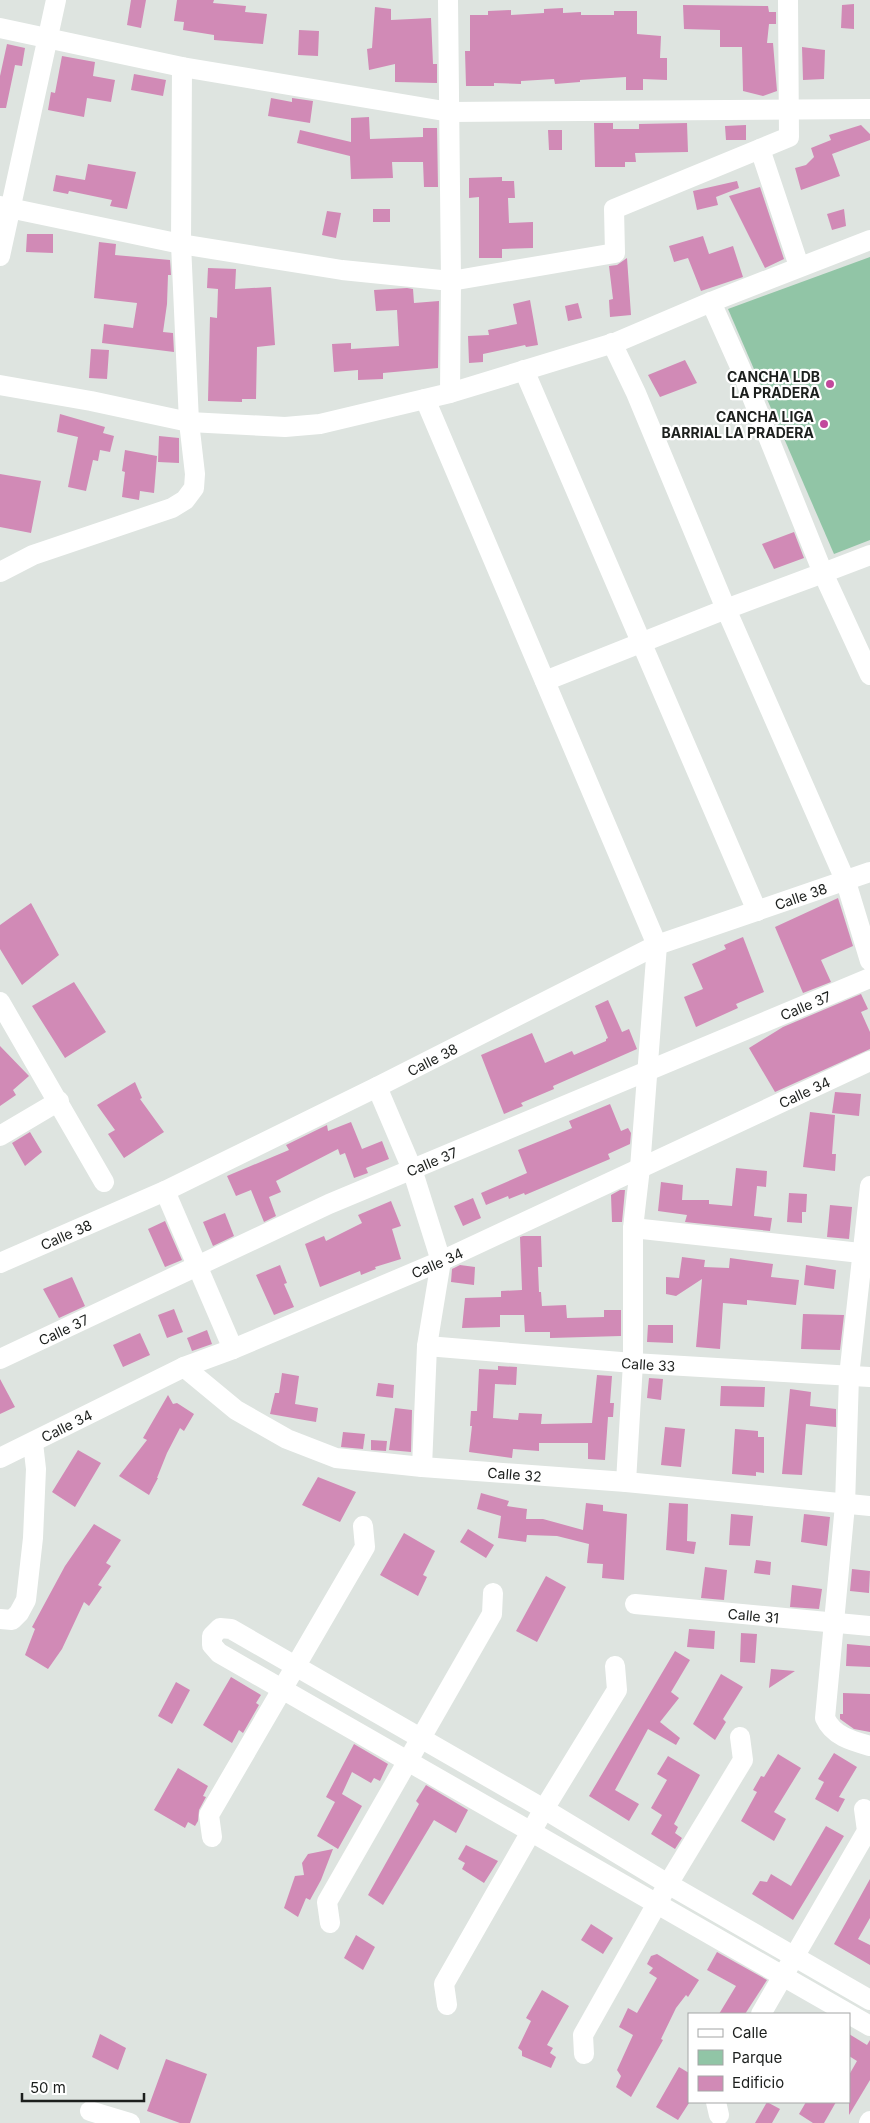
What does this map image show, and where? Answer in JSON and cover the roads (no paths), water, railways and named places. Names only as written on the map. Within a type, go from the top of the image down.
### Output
[{"type":"street","points":[[0,256],[5,207],[56,0]]},
{"type":"street","points":[[448,0],[451,281],[450,392]]},
{"type":"street","points":[[5,207],[181,244],[342,270],[451,281],[614,253],[614,209],[789,138],[788,0]]},
{"type":"street","points":[[0,28],[182,67],[450,112],[870,109]]},
{"type":"street","points":[[0,572],[33,555],[172,508],[185,500],[194,488],[195,474],[189,422],[181,244],[182,67]]},
{"type":"street","points":[[760,149],[799,266]]},
{"type":"street","points":[[0,385],[91,401],[189,422],[285,427],[320,424],[425,399],[612,343],[799,266],[870,240]]},
{"type":"street","points":[[711,302],[740,368],[823,573],[870,675]]},
{"type":"street","points":[[612,343],[636,393],[691,530],[846,882],[870,961]]},
{"type":"street","points":[[524,370],[757,911]]},
{"type":"street","points":[[425,399],[657,945],[640,1168],[633,1228],[633,1362],[626,1482]]},
{"type":"street","points":[[545,681],[726,608],[870,555]]},
{"type":"street","name":"Calle 38","points":[[0,1264],[165,1191],[377,1087],[657,945],[846,882],[870,872]]},
{"type":"street","name":"Calle 37","points":[[0,1359],[329,1204],[870,978]]},
{"type":"street","points":[[1,1006],[59,1101],[104,1182]]},
{"type":"street","name":"Calle 34","points":[[0,1458],[184,1368],[441,1262],[870,1061]]},
{"type":"street","points":[[377,1087],[412,1169],[441,1262],[427,1346],[422,1467]]},
{"type":"street","points":[[0,1136],[59,1101]]},
{"type":"street","points":[[870,1186],[867,1254],[850,1376],[845,1505],[825,1718],[828,1725],[836,1733],[852,1742],[870,1746]]},
{"type":"street","points":[[165,1191],[233,1349]]},
{"type":"street","points":[[633,1228],[867,1254]]},
{"type":"street","name":"Calle 33","points":[[427,1346],[633,1362],[870,1377]]},
{"type":"street","name":"Calle 32","points":[[184,1368],[236,1410],[287,1439],[336,1458],[422,1467],[626,1482],[870,1506]]},
{"type":"street","points":[[0,1619],[12,1620],[19,1613],[26,1600],[33,1538],[36,1469],[33,1443]]},
{"type":"street","points":[[212,1837],[209,1815],[365,1547],[363,1526]]},
{"type":"street","points":[[330,1923],[327,1902],[492,1614],[493,1593]]},
{"type":"street","name":"Calle 31","points":[[635,1604],[870,1626]]},
{"type":"street","points":[[848,2013],[219,1653],[212,1645],[212,1636],[220,1628],[230,1629],[544,1808],[668,1884],[870,2000]]},
{"type":"street","points":[[447,2005],[444,1984],[544,1808],[616,1690],[615,1666]]},
{"type":"street","points":[[584,2054],[582,2035],[668,1884],[743,1760],[740,1737]]},
{"type":"street","points":[[762,2013],[867,1831],[864,1810]]},
{"type":"street","points":[[850,2014],[870,2026]]},
{"type":"street","points":[[90,2111],[130,2123]]},
{"type":"place","name":"CANCHA LDB LA PRADERA","points":[[830,384]]},
{"type":"place","name":"CANCHA LIGA BARRIAL LA PRADERA","points":[[824,424]]}]
